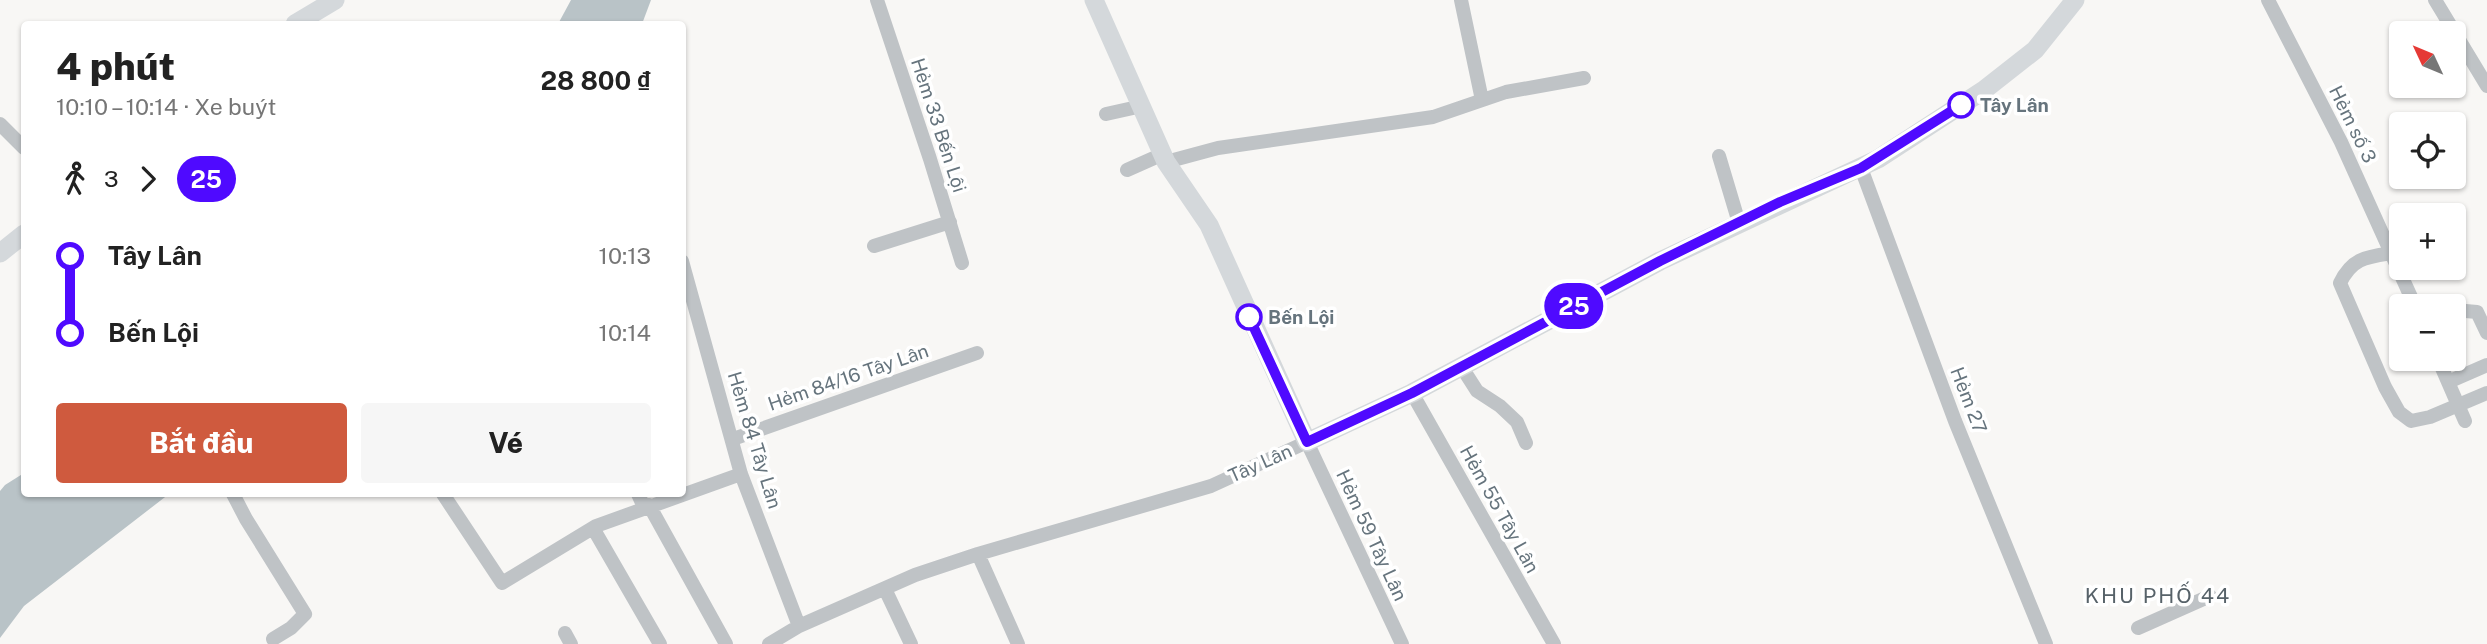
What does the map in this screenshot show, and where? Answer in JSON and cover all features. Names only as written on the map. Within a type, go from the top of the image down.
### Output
[{"type":"street","points":[[300,21],[335,0]]},
{"type":"street","name":"Hẻm 33 Bến Lội","points":[[877,0],[962,263]]},
{"type":"street","points":[[1094,0],[1165,158],[1209,225],[1307,442]]},
{"type":"street","points":[[1461,0],[1482,100]]},
{"type":"street","name":"Tây Lân","points":[[769,644],[799,626],[915,576],[978,554],[1211,486],[1412,393],[1660,261],[1861,168],[1961,105],[2035,50],[2075,0]]},
{"type":"street","name":"Hẻm số 3","points":[[2269,0],[2341,142],[2389,246]]},
{"type":"street","points":[[2435,0],[2487,86]]},
{"type":"street","points":[[1127,170],[1165,158],[1218,148],[1433,117],[1506,92],[1584,78]]},
{"type":"street","points":[[1106,114],[1142,106]]},
{"type":"street","points":[[0,124],[21,145]]},
{"type":"street","points":[[1719,156],[1739,223]]},
{"type":"street","name":"Hẻm 27","points":[[1861,168],[1955,421],[2046,644]]},
{"type":"street","points":[[874,246],[950,222]]},
{"type":"street","points":[[0,253],[21,236]]},
{"type":"street","points":[[2389,253],[2365,257],[2347,268],[2340,284],[2399,412],[2411,421],[2430,417],[2487,393]]},
{"type":"street","name":"Hẻm 84 Tây Lân","points":[[686,275],[741,474],[799,626]]},
{"type":"street","points":[[2466,311],[2477,312],[2487,333]]},
{"type":"street","name":"Hẻm 84/16 Tây Lân","points":[[733,439],[976,352]]},
{"type":"street","points":[[2448,382],[2487,365]]},
{"type":"street","points":[[1461,366],[1477,391],[1500,406],[1517,422],[1526,443]]},
{"type":"street","points":[[2443,371],[2465,421]]},
{"type":"street","name":"Hẻm 55 Tây Lân","points":[[1412,393],[1554,644]]},
{"type":"street","name":"Hẻm 59 Tây Lân","points":[[1307,442],[1402,644]]},
{"type":"street","points":[[686,490],[741,474]]},
{"type":"street","points":[[235,497],[305,614],[273,639]]},
{"type":"street","points":[[445,497],[502,583],[593,528],[644,502],[661,497]]},
{"type":"street","points":[[644,502],[726,644]]},
{"type":"street","points":[[593,528],[660,644]]},
{"type":"street","points":[[978,554],[1018,644]]},
{"type":"street","points":[[885,589],[911,644]]},
{"type":"street","points":[[2138,628],[2210,596]]},
{"type":"shaded area","points":[[571,0],[651,0],[643,21],[560,21]]},
{"type":"shaded area","points":[[21,475],[21,497],[165,497],[24,606],[0,638],[0,491]]},
{"type":"bus line","name":"25","points":[[1249,317],[1307,442],[1412,393],[1660,261],[1780,202],[1861,168],[1961,105]]},
{"type":"place","name":"Tây Lân","points":[[1961,105]]},
{"type":"place","name":"Bến Lội","points":[[1249,317]]},
{"type":"district","name":"KHU PHỐ 44","points":[[2158,596]]}]
